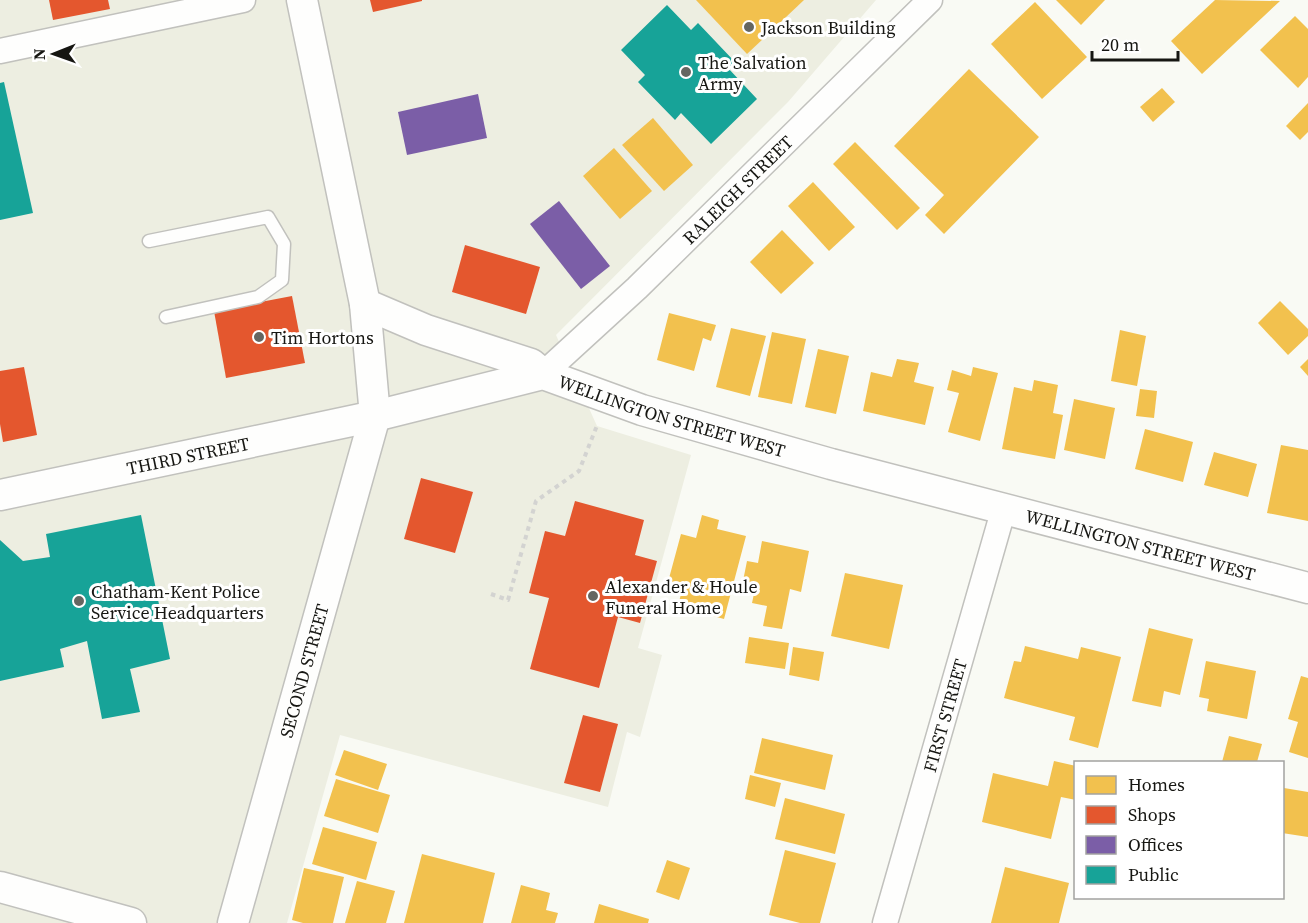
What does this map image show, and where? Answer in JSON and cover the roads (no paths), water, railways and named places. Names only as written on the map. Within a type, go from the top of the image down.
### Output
[{"type":"street","points":[[0,51],[243,0]]},
{"type":"street","points":[[302,0],[365,304],[375,416]]},
{"type":"street","name":"RALEIGH STREET","points":[[543,374],[645,280],[930,0]]},
{"type":"street","points":[[365,304],[426,330],[531,364],[543,374]]},
{"type":"street","name":"WELLINGTON STREET WEST","points":[[375,416],[543,374],[653,414],[831,464],[1308,588]]},
{"type":"street","name":"THIRD STREET","points":[[0,495],[375,416]]},
{"type":"street","name":"SECOND STREET","points":[[233,923],[375,416]]},
{"type":"street","name":"FIRST STREET","points":[[885,923],[1004,508]]},
{"type":"street","points":[[0,887],[131,923]]},
{"type":"lane","points":[[149,241],[268,217],[284,244],[282,280],[258,297],[166,317]]},
{"type":"place","name":"Jackson Building","points":[[749,27]]},
{"type":"place","name":"The Salvation Army","points":[[686,72]]},
{"type":"place","name":"Tim Hortons","points":[[259,337]]},
{"type":"place","name":"Alexander & Houle Funeral Home","points":[[593,596]]},
{"type":"place","name":"Chatham-Kent Police Service Headquarters","points":[[79,601]]}]
